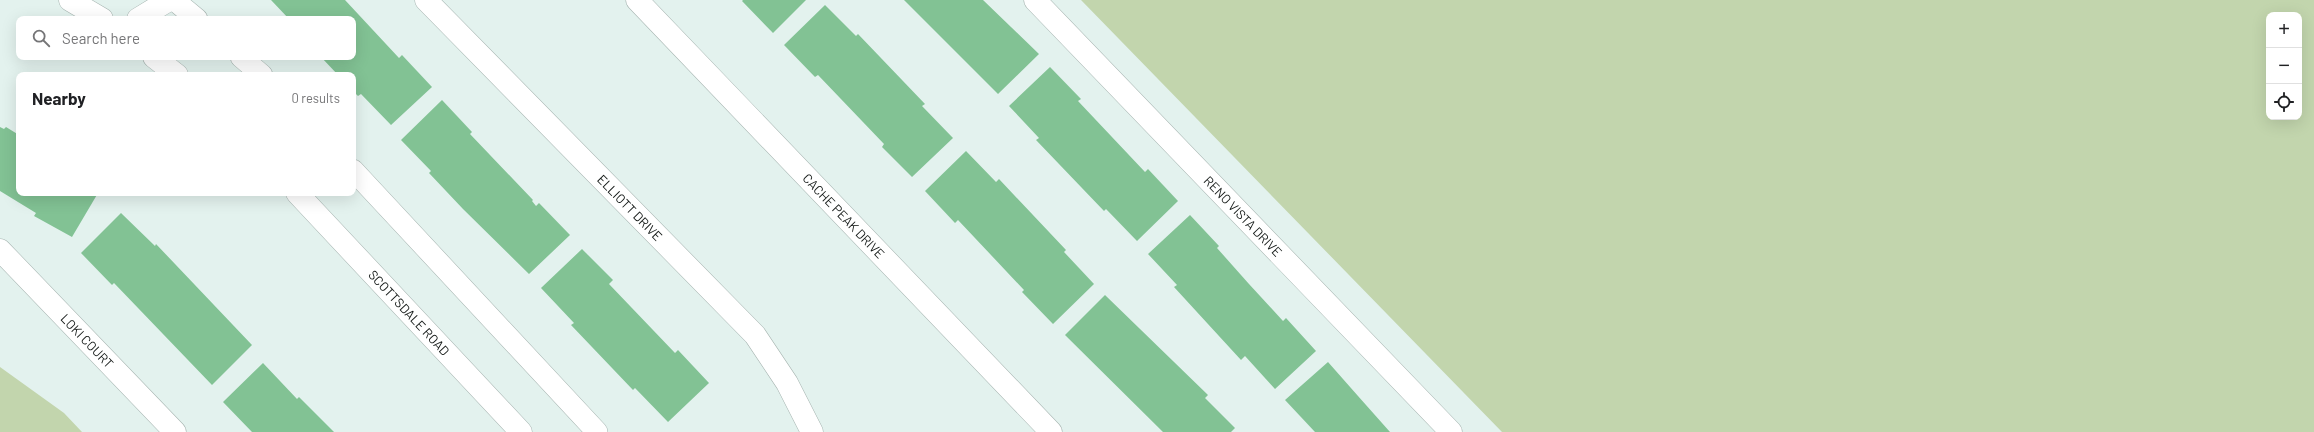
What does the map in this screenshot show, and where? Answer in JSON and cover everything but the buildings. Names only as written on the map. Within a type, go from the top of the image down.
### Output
[{"type":"street","points":[[70,0],[97,16]]},
{"type":"street","points":[[143,16],[169,0]]},
{"type":"street","name":"ELLIOTT DRIVE","points":[[426,0],[755,335],[787,383],[812,432]]},
{"type":"street","name":"CACHE PEAK DRIVE","points":[[637,0],[1051,432]]},
{"type":"street","name":"RENO VISTA DRIVE","points":[[1035,0],[1451,432]]},
{"type":"street","points":[[158,60],[173,72]]},
{"type":"street","name":"SCOTTSDALE ROAD","points":[[300,196],[521,432]]},
{"type":"street","name":"LOKI COURT","points":[[0,250],[175,432]]},
{"type":"lane","points":[[174,0],[193,16]]},
{"type":"lane","points":[[244,60],[258,72]]},
{"type":"lane","points":[[356,173],[597,432]]},
{"type":"green space","points":[[1081,0],[2314,0],[2314,432],[1502,432]]},
{"type":"green space","points":[[0,367],[64,413],[82,432],[0,432]]}]
